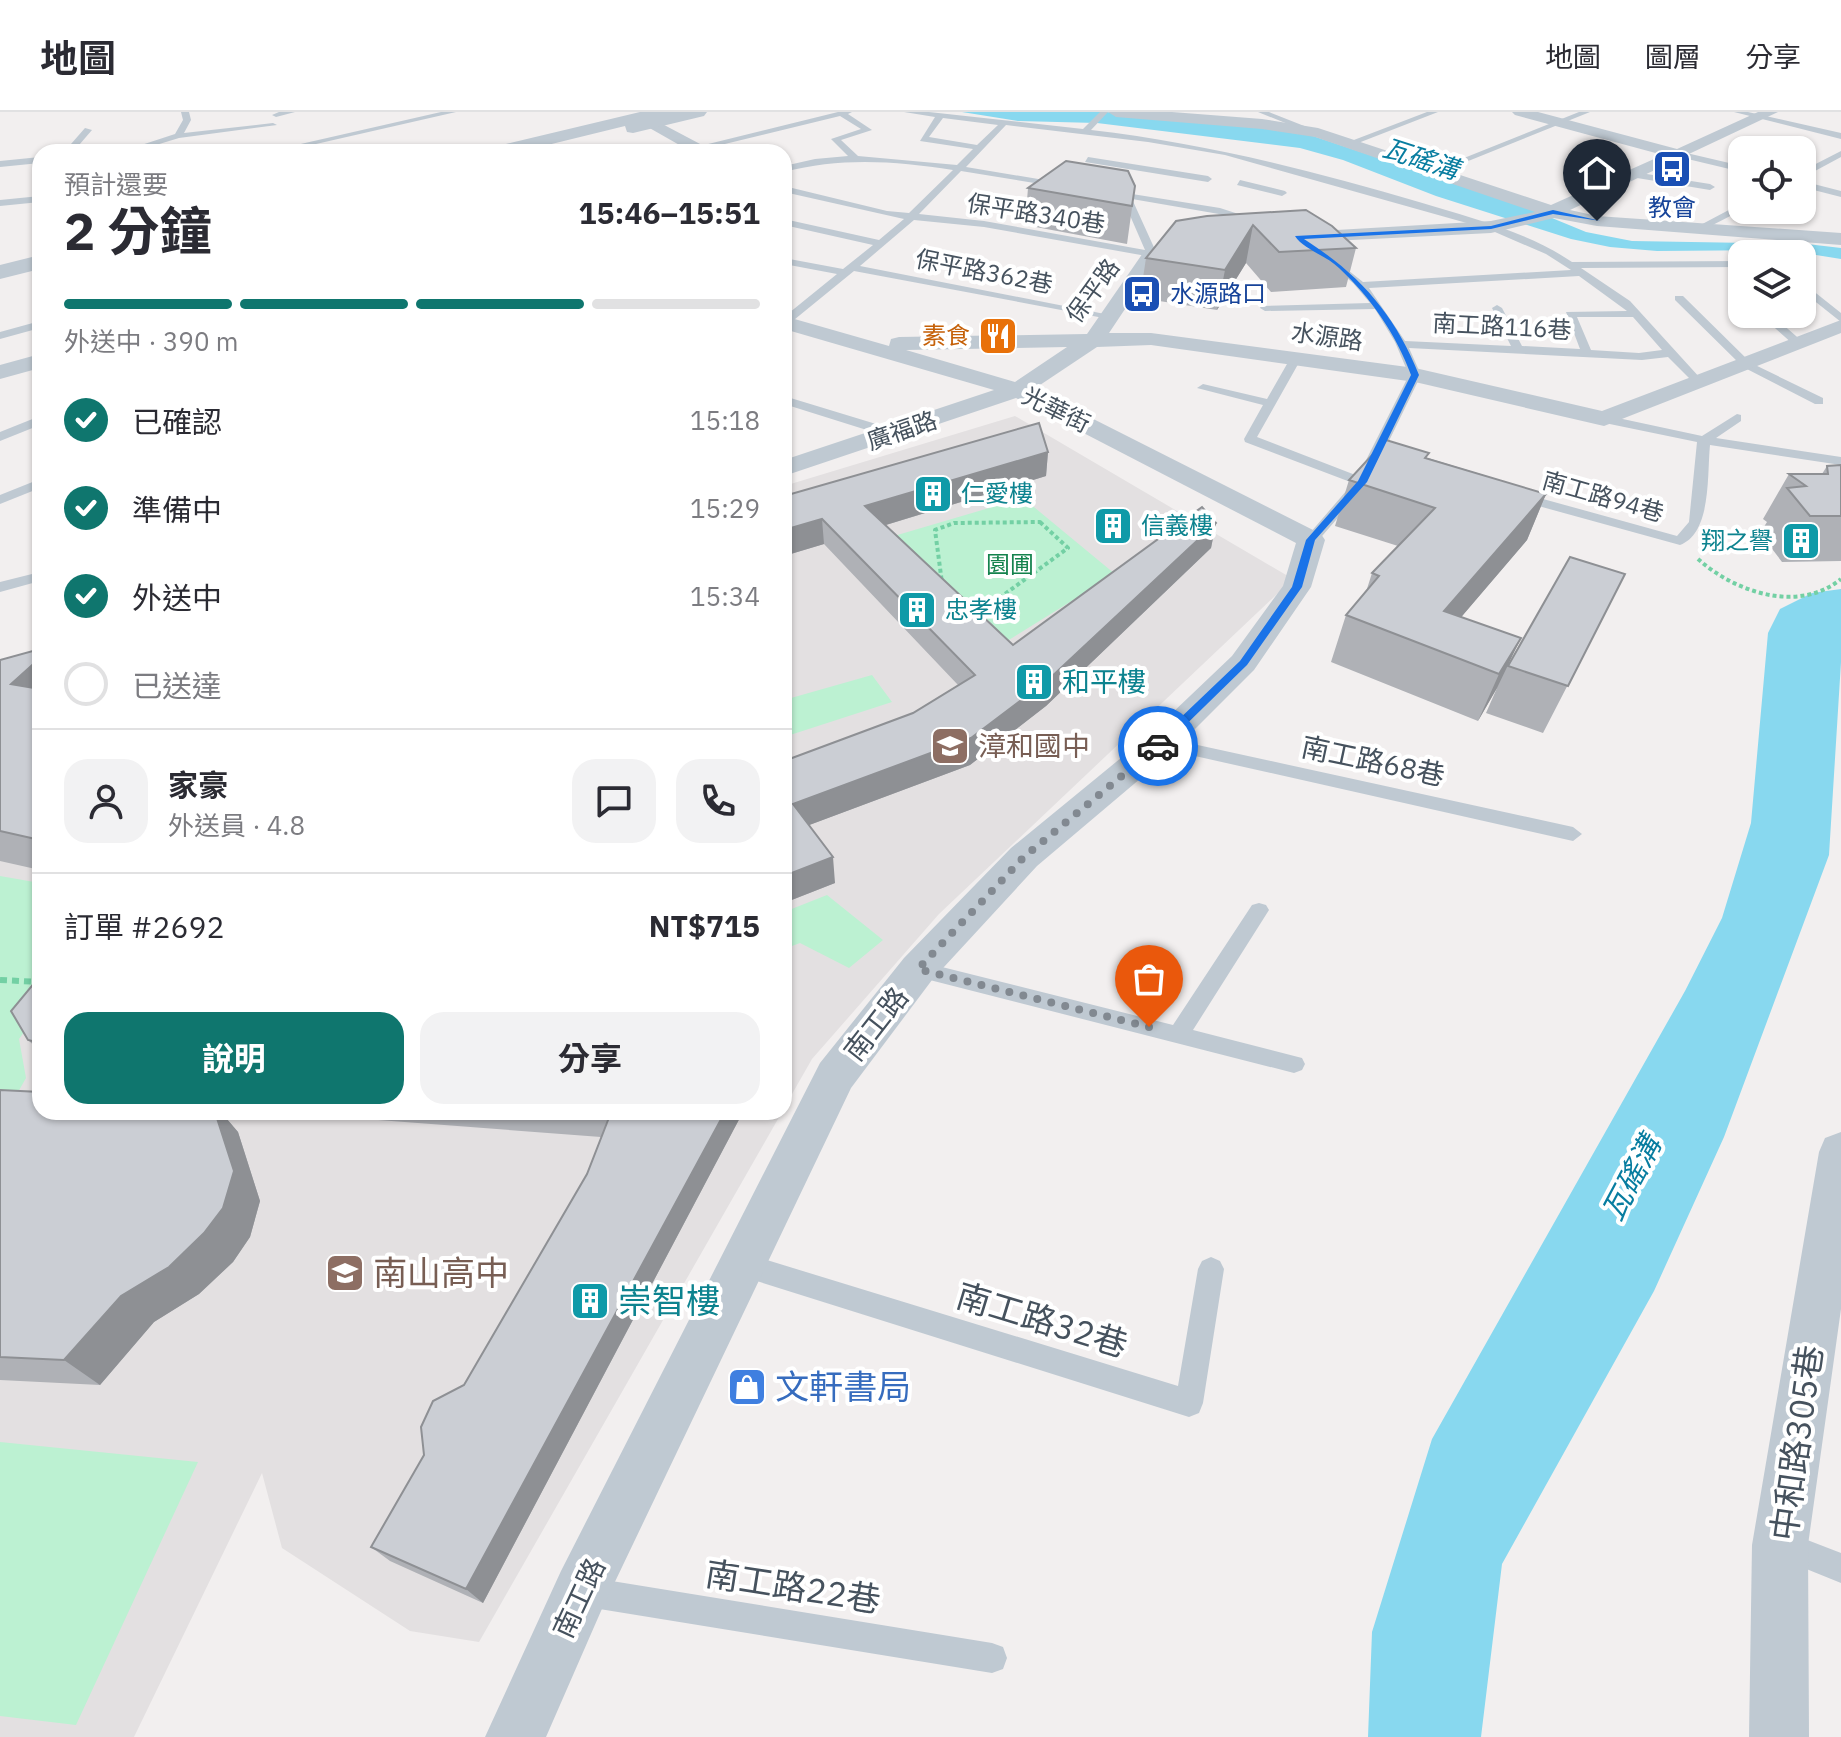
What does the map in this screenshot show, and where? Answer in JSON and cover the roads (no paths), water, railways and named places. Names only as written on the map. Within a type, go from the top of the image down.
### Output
[{"type":"street","points":[[534,144],[698,112]]},
{"type":"street","points":[[1116,112],[1244,122],[1318,133],[1549,214],[1696,230],[1841,239]]},
{"type":"street","points":[[1520,112],[1678,154]]},
{"type":"street","points":[[1281,234],[1497,226],[1549,214],[1764,114]]},
{"type":"street","points":[[657,118],[691,144]]},
{"type":"street","points":[[563,144],[657,118]]},
{"type":"street","name":"保平路","points":[[1018,390],[1094,339],[1152,254],[1214,244]]},
{"type":"street","points":[[0,272],[32,264]]},
{"type":"street","points":[[0,287],[32,279]]},
{"type":"street","name":"光華街","points":[[792,324],[1018,390],[1311,540]]},
{"type":"street","points":[[1604,419],[1841,326]]},
{"type":"street","name":"水源路","points":[[796,349],[1151,339],[1415,375],[1604,419]]},
{"type":"street","points":[[0,346],[32,346]]},
{"type":"street","points":[[0,372],[32,363]]},
{"type":"street","name":"廣福路","points":[[792,466],[894,434],[1018,390]]},
{"type":"street","name":"南工路","points":[[515,1737],[581,1591],[835,1076],[918,969],[1024,857],[1161,743],[1243,663],[1297,587],[1311,540]]},
{"type":"street","name":"中和路305巷","points":[[1779,1737],[1780,1545],[1841,1152]]},
{"type":"lane","points":[[178,136],[187,120],[185,112]]},
{"type":"lane","points":[[151,144],[291,112]]},
{"type":"lane","points":[[310,144],[452,112]]},
{"type":"lane","points":[[908,112],[1003,124],[1085,150],[1208,179]]},
{"type":"lane","points":[[1085,150],[1104,112]]},
{"type":"lane","points":[[1262,112],[1318,133]]},
{"type":"lane","points":[[1244,122],[1288,112]]},
{"type":"lane","points":[[1350,143],[1434,112]]},
{"type":"lane","points":[[1433,172],[1586,112]]},
{"type":"lane","points":[[1738,112],[1764,114],[1841,136]]},
{"type":"lane","points":[[713,144],[846,113],[868,130],[835,139],[855,158]]},
{"type":"lane","points":[[274,144],[275,117]]},
{"type":"lane","points":[[940,117],[923,139],[980,148]]},
{"type":"lane","points":[[792,316],[882,244],[1003,124]]},
{"type":"lane","points":[[75,144],[88,130]]},
{"type":"lane","points":[[1085,150],[1148,139],[1226,153],[1497,226],[1550,252],[1626,303],[1697,382]]},
{"type":"lane","points":[[1678,154],[1728,166]]},
{"type":"lane","points":[[1816,167],[1841,154]]},
{"type":"lane","points":[[792,166],[808,160],[874,157],[1072,187]]},
{"type":"lane","points":[[0,164],[32,161]]},
{"type":"lane","points":[[1281,176],[1291,170]]},
{"type":"lane","points":[[1634,175],[1710,187]]},
{"type":"lane","points":[[1260,187],[1270,182]]},
{"type":"lane","points":[[1240,183],[1282,193]]},
{"type":"lane","points":[[1816,188],[1841,194]]},
{"type":"lane","points":[[1097,190],[1220,211],[1281,234],[1340,265],[1377,306],[1403,344],[1415,375]]},
{"type":"lane","name":"保平路340巷","points":[[792,191],[887,214],[984,224],[1152,254]]},
{"type":"lane","points":[[1126,195],[1152,254]]},
{"type":"lane","points":[[0,203],[32,200]]},
{"type":"lane","points":[[1696,230],[1728,213]]},
{"type":"lane","points":[[792,224],[882,244]]},
{"type":"lane","name":"保平路362巷","points":[[792,262],[1109,316]]},
{"type":"lane","points":[[1570,265],[1728,264]]},
{"type":"lane","points":[[1358,285],[1582,273]]},
{"type":"lane","points":[[1816,297],[1841,319]]},
{"type":"lane","points":[[1679,298],[1747,365],[1819,401]]},
{"type":"lane","points":[[1265,308],[1377,306]]},
{"type":"lane","points":[[1497,308],[1519,351]]},
{"type":"lane","name":"南工路116巷","points":[[1403,344],[1587,353],[1570,314],[1636,314]]},
{"type":"lane","points":[[0,336],[32,326]]},
{"type":"lane","points":[[1780,328],[1798,343]]},
{"type":"lane","points":[[1587,353],[1642,357],[1645,354],[1671,353]]},
{"type":"lane","points":[[1295,359],[1250,439],[1362,482]]},
{"type":"lane","name":"南工路","points":[[1311,540],[1362,482],[1415,375]]},
{"type":"lane","points":[[1203,388],[1270,403]]},
{"type":"lane","points":[[792,402],[894,434]]},
{"type":"lane","points":[[1704,440],[1737,418]]},
{"type":"lane","points":[[1604,419],[1704,440],[1841,461]]},
{"type":"lane","points":[[0,437],[32,423]]},
{"type":"lane","name":"南工路94巷","points":[[1497,490],[1680,541],[1696,523],[1704,440]]},
{"type":"lane","points":[[1375,456],[1390,461]]},
{"type":"lane","points":[[0,500],[32,490]]},
{"type":"lane","points":[[0,587],[32,578]]},
{"type":"lane","name":"南工路68巷","points":[[1161,743],[1573,834]]},
{"type":"lane","points":[[1178,1035],[1259,910]]},
{"type":"lane","points":[[918,969],[1294,1064]]},
{"type":"lane","name":"南工路32巷","points":[[744,1265],[1189,1403],[1211,1269]]},
{"type":"lane","points":[[1780,1545],[1841,1568]]},
{"type":"lane","name":"南工路22巷","points":[[581,1591],[992,1658]]},
{"type":"water","points":[[962,112],[1106,112],[1298,131],[1523,206],[1586,232],[1632,241],[1728,243],[1728,250],[1657,251],[1610,247],[1571,239],[1300,148],[1097,123],[1018,121]]},
{"type":"water","points":[[1816,245],[1841,248],[1841,259],[1816,255]]},
{"type":"water","name":"瓦磘溝","points":[[1841,589],[1841,662],[1829,855],[1724,1137],[1654,1291],[1502,1564],[1481,1737],[1368,1737],[1372,1632],[1432,1439],[1685,991],[1722,918],[1751,823],[1768,633],[1780,609],[1812,593]]},
{"type":"place","name":"教會","points":[[1672,169]]},
{"type":"place","name":"水源路口","points":[[1142,294]]},
{"type":"place","name":"素食","points":[[998,336]]},
{"type":"place","name":"仁愛樓","points":[[933,494]]},
{"type":"place","name":"信義樓","points":[[1113,526]]},
{"type":"place","name":"翔之譽","points":[[1801,541]]},
{"type":"place","name":"忠孝樓","points":[[917,610]]},
{"type":"place","name":"和平樓","points":[[1034,682]]},
{"type":"place","name":"漳和國中","points":[[950,746]]},
{"type":"place","name":"南山高中","points":[[345,1273]]},
{"type":"place","name":"崇智樓","points":[[590,1301]]},
{"type":"place","name":"文軒書局","points":[[747,1387]]},
{"type":"park label","name":"園圃","points":[[1010,565]]}]
